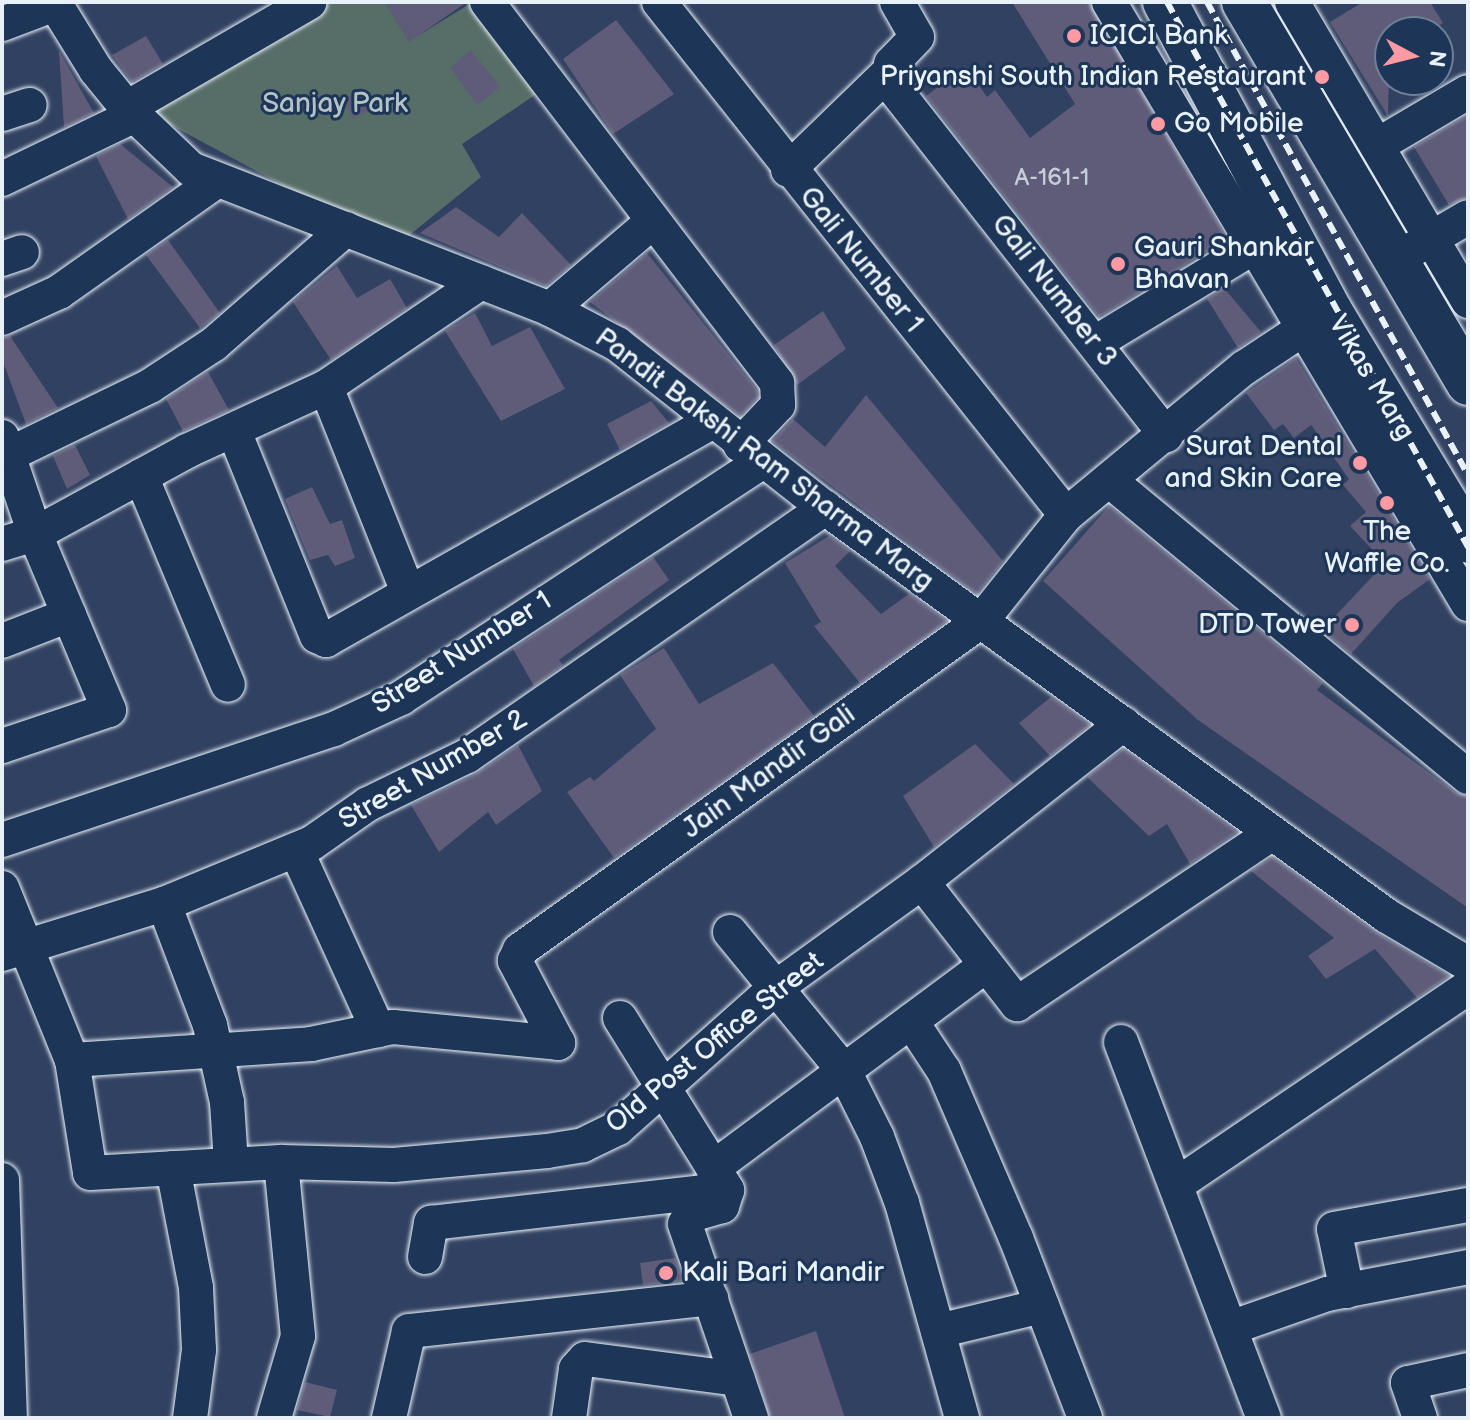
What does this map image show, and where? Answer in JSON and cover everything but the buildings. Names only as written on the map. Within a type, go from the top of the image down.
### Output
[{"type":"main road","name":"Vikas Marg","points":[[1165,2],[1316,319],[1468,541]]},
{"type":"main road","points":[[1244,2],[1415,248],[1468,383]]},
{"type":"street","points":[[2,179],[130,112],[310,2]]},
{"type":"street","name":"Street Number 1","points":[[2,840],[334,729],[401,698],[751,453],[778,405],[777,383],[651,223],[487,2]]},
{"type":"street","name":"Gali Number 1","points":[[659,2],[788,170],[1066,515]]},
{"type":"street","points":[[788,170],[888,73],[917,37],[897,2]]},
{"type":"street","points":[[1109,2],[1255,246],[1316,319],[1468,604]]},
{"type":"street","points":[[1292,2],[1378,145],[1415,248],[1468,301]]},
{"type":"street","points":[[2,24],[55,3]]},
{"type":"street","name":"Pandit Bakshi Ram Sharma Marg","points":[[55,3],[130,112],[191,169],[215,182],[346,229],[550,309],[617,344],[711,422],[825,508],[1387,916],[1468,964]]},
{"type":"street","name":"Gali Number 3","points":[[888,73],[1166,435]]},
{"type":"street","points":[[1378,145],[1468,92]]},
{"type":"street","points":[[2,318],[59,292],[215,182]]},
{"type":"street","points":[[1415,248],[1468,217]]},
{"type":"street","points":[[550,309],[651,223]]},
{"type":"street","points":[[2,746],[109,710],[35,534],[5,446],[150,386],[214,344],[346,229]]},
{"type":"street","points":[[1095,343],[1255,246]]},
{"type":"street","points":[[2,544],[35,534],[141,476],[326,387],[481,282]]},
{"type":"street","name":"Jain Mandir Gali","points":[[378,1030],[393,1027],[558,1043],[515,961],[520,950],[981,621],[1066,515],[1244,368],[1316,319]]},
{"type":"street","points":[[326,387],[408,592]]},
{"type":"street","points":[[234,431],[321,639],[711,422]]},
{"type":"street","points":[[141,476],[228,685]]},
{"type":"street","points":[[1109,480],[1468,777]]},
{"type":"street","name":"Street Number 2","points":[[14,949],[164,904],[296,850],[368,804],[467,756],[825,508]]},
{"type":"street","points":[[2,641],[69,615]]},
{"type":"street","name":"Old Post Office Street","points":[[72,1060],[90,1173],[281,1162],[394,1165],[583,1145],[618,1128],[774,989],[922,882],[1123,724]]},
{"type":"street","points":[[922,882],[1017,1004],[1272,833]]},
{"type":"street","points":[[2,888],[14,949],[72,1060],[311,1044],[378,1030],[296,850]]},
{"type":"street","points":[[164,904],[216,1050],[227,1102],[231,1164]]},
{"type":"street","points":[[730,932],[844,1071],[902,1203],[962,1418]]},
{"type":"street","points":[[425,1257],[431,1223],[720,1179],[844,1071],[986,965]]},
{"type":"street","points":[[1176,1185],[1468,987]]},
{"type":"street","points":[[620,1018],[666,1087],[720,1179],[722,1206],[690,1215],[685,1224],[751,1418]]},
{"type":"street","points":[[911,1021],[944,1071],[1085,1418]]},
{"type":"street","points":[[1121,1042],[1264,1418]]},
{"type":"street","points":[[274,1418],[298,1336],[281,1162]]},
{"type":"street","points":[[173,1168],[196,1288],[199,1350],[190,1418]]},
{"type":"street","points":[[2,1180],[10,1418]]},
{"type":"street","points":[[1347,1291],[1334,1229],[1468,1205]]},
{"type":"street","points":[[1230,1328],[1347,1291],[1468,1267]]},
{"type":"street","points":[[389,1418],[409,1331],[573,1317],[711,1298]]},
{"type":"street","points":[[938,1331],[1042,1306]]},
{"type":"street","points":[[569,1418],[576,1369],[585,1359],[738,1379]]},
{"type":"street","points":[[1420,1418],[1408,1383],[1468,1370]]},
{"type":"green space","name":"Sanjay Park","points":[[318,2],[385,2],[409,41],[473,2],[544,89],[462,144],[481,177],[396,246],[141,109]]},
{"type":"railway","points":[[1167,2],[1468,547]]},
{"type":"railway","points":[[1207,2],[1468,475]]},
{"type":"place","name":"ICICI Bank","points":[[1074,36]]},
{"type":"place","name":"Priyanshi South Indian Restaurant","points":[[1322,77]]},
{"type":"place","name":"Go Mobile","points":[[1158,124]]},
{"type":"place","name":"Gauri Shankar Bhavan","points":[[1118,264]]},
{"type":"place","name":"Surat Dental and Skin Care","points":[[1360,463]]},
{"type":"place","name":"The Waffle Co.","points":[[1387,503]]},
{"type":"place","name":"DTD Tower","points":[[1352,625]]},
{"type":"place","name":"Kali Bari Mandir","points":[[666,1273]]}]
